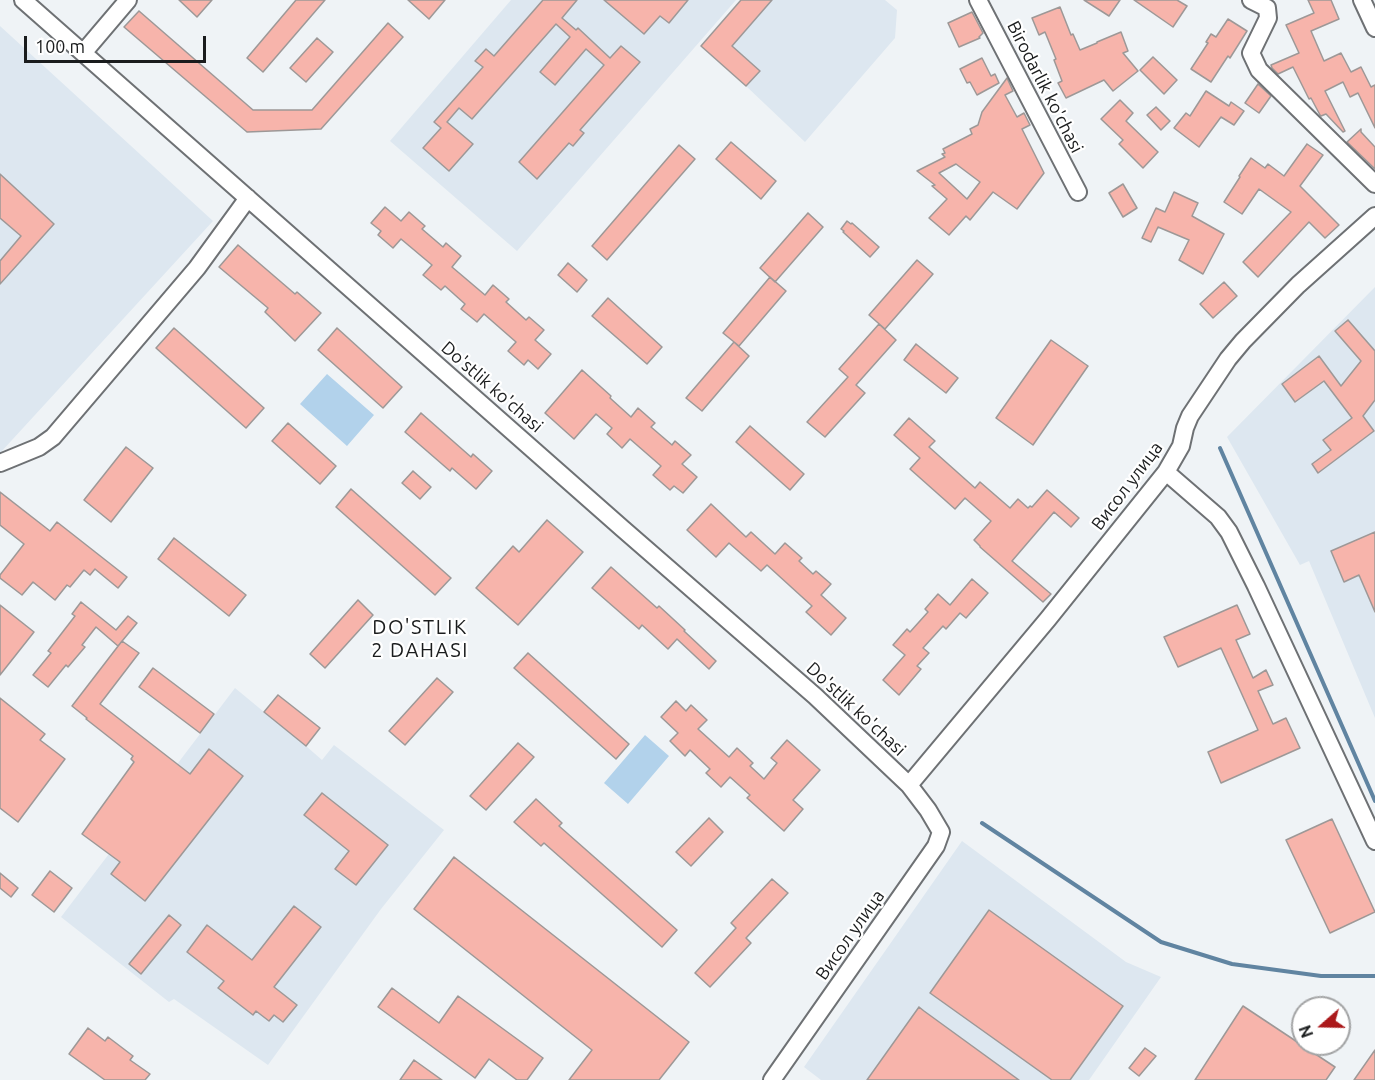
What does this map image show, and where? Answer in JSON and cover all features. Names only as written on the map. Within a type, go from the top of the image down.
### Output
[{"type":"street","name":"Do'stlik ko'chasi","points":[[23,0],[815,696],[909,785],[928,810]]},
{"type":"street","points":[[83,53],[128,0]]},
{"type":"street","name":"Birodarlik ko'chasi","points":[[978,0],[1078,192]]},
{"type":"street","points":[[1251,0],[1267,8],[1268,18],[1251,53],[1259,70],[1375,184]]},
{"type":"street","points":[[1362,0],[1375,28]]},
{"type":"street","points":[[0,463],[39,447],[53,436],[197,268],[248,198]]},
{"type":"street","name":"Висол улица","points":[[909,785],[1041,628],[1166,472],[1181,446],[1190,416],[1228,359],[1298,285],[1375,216]]},
{"type":"street","points":[[1166,472],[1218,518],[1229,532],[1375,841]]},
{"type":"street","name":"Висол улица","points":[[772,1080],[936,846],[941,832],[928,810]]},
{"type":"shaded area","points":[[511,0],[736,0],[517,251],[390,141]]},
{"type":"shaded area","points":[[741,0],[885,0],[897,10],[895,38],[805,142],[701,46]]},
{"type":"shaded area","points":[[0,26],[213,221],[1,452],[0,452]]},
{"type":"shaded area","points":[[1375,287],[1375,718],[1309,561],[1300,565],[1227,437]]},
{"type":"shaded area","points":[[327,374],[374,415],[347,446],[300,404]]},
{"type":"shaded area","points":[[235,688],[264,712],[278,695],[320,728],[306,746],[322,760],[334,745],[444,830],[381,909],[268,1065],[174,999],[169,1002],[61,917]]},
{"type":"shaded area","points":[[645,735],[669,756],[628,804],[604,783]]},
{"type":"shaded area","points":[[962,841],[1126,962],[1161,977],[1089,1080],[821,1080],[804,1067]]},
{"type":"building","points":[[179,0],[212,0],[197,17]]},
{"type":"building","points":[[296,0],[325,0],[263,72],[247,58]]},
{"type":"building","points":[[408,0],[445,0],[429,19]]},
{"type":"building","points":[[543,0],[577,0],[562,18],[576,30],[578,28],[610,58],[621,46],[640,62],[580,130],[584,133],[573,146],[569,143],[537,179],[519,162],[604,65],[586,49],[555,85],[540,72],[570,37],[556,24],[472,119],[459,108],[447,122],[473,144],[449,171],[423,148],[441,128],[434,122],[483,67],[475,61],[486,49],[494,56]]},
{"type":"building","points":[[604,0],[688,0],[669,23],[660,16],[644,34]]},
{"type":"building","points":[[741,0],[772,0],[732,46],[760,71],[746,86],[701,46]]},
{"type":"building","points":[[1084,0],[1120,0],[1109,16]]},
{"type":"building","points":[[1134,0],[1177,0],[1187,6],[1173,27]]},
{"type":"building","points":[[1308,0],[1331,0],[1339,19],[1311,31],[1324,61],[1341,53],[1351,72],[1361,67],[1371,87],[1375,85],[1375,128],[1358,93],[1350,97],[1343,82],[1325,91],[1345,131],[1343,132],[1326,114],[1320,115],[1293,67],[1278,74],[1272,68],[1271,65],[1299,53],[1286,25],[1314,13]]},
{"type":"building","points":[[1060,7],[1071,35],[1073,34],[1080,50],[1121,32],[1128,51],[1123,53],[1138,71],[1113,91],[1104,80],[1066,98],[1058,83],[1062,81],[1045,32],[1039,35],[1032,18]]},
{"type":"building","points":[[139,11],[253,110],[312,110],[388,23],[403,37],[321,129],[247,132],[124,27]]},
{"type":"building","points":[[972,12],[983,33],[980,38],[959,47],[948,23]]},
{"type":"building","points":[[1228,19],[1247,31],[1211,82],[1191,69],[1208,43],[1206,42],[1211,34],[1216,37]]},
{"type":"building","points":[[317,38],[333,52],[306,82],[290,68]]},
{"type":"building","points":[[1153,57],[1177,80],[1164,94],[1140,70]]},
{"type":"building","points":[[982,58],[991,76],[995,74],[999,83],[977,95],[970,82],[967,83],[960,69]]},
{"type":"building","points":[[1007,78],[1013,91],[1005,95],[1017,117],[1024,113],[1030,125],[1022,129],[1044,173],[1017,209],[993,192],[970,220],[966,216],[949,235],[929,218],[947,199],[932,186],[935,185],[917,171],[945,157],[942,154],[945,153],[943,149],[972,134],[970,129],[978,125],[982,112]],"holes":[[[956,164],[980,182],[967,199],[939,173]]]},
{"type":"building","points":[[1258,84],[1271,96],[1259,113],[1245,103]]},
{"type":"building","points":[[1206,91],[1229,106],[1231,102],[1244,111],[1234,125],[1221,117],[1199,147],[1174,128],[1186,113],[1190,116]]},
{"type":"building","points":[[1120,100],[1133,113],[1126,121],[1158,152],[1143,168],[1119,144],[1123,140],[1101,119]]},
{"type":"building","points":[[1156,107],[1170,121],[1161,130],[1147,115]]},
{"type":"building","points":[[1361,129],[1361,132],[1375,147],[1375,169],[1347,142]]},
{"type":"building","points":[[731,142],[776,181],[761,199],[716,159]]},
{"type":"building","points":[[1307,144],[1323,155],[1300,186],[1339,225],[1325,238],[1309,222],[1258,277],[1243,262],[1291,212],[1259,189],[1242,214],[1224,202],[1251,158],[1265,168],[1268,164],[1284,176]]},
{"type":"building","points":[[679,145],[695,159],[607,260],[592,246]]},
{"type":"building","points":[[0,174],[54,224],[0,284],[0,261],[21,236],[0,218]]},
{"type":"building","points":[[1123,184],[1137,208],[1123,217],[1109,193]]},
{"type":"building","points":[[1174,192],[1198,203],[1192,216],[1224,234],[1203,274],[1179,260],[1189,240],[1158,227],[1151,242],[1142,238],[1156,208],[1165,212]]},
{"type":"building","points":[[385,207],[401,221],[409,212],[425,226],[422,229],[443,247],[446,243],[461,256],[452,267],[485,295],[493,285],[509,299],[506,302],[526,320],[529,317],[544,330],[535,340],[551,354],[538,369],[528,360],[524,365],[508,351],[516,342],[484,314],[477,322],[461,309],[465,304],[445,286],[441,290],[423,275],[432,265],[401,239],[393,248],[378,235],[381,231],[371,223]]},
{"type":"building","points":[[808,213],[823,227],[775,282],[760,268]]},
{"type":"building","points":[[847,221],[879,247],[870,257],[841,229]]},
{"type":"building","points":[[238,245],[321,313],[295,341],[265,312],[268,308],[219,267]]},
{"type":"building","points":[[917,260],[933,274],[885,329],[869,315]]},
{"type":"building","points":[[568,263],[587,280],[577,292],[558,275]]},
{"type":"building","points":[[770,277],[786,291],[739,346],[723,333]]},
{"type":"building","points":[[1224,282],[1237,296],[1213,318],[1200,304]]},
{"type":"building","points":[[608,298],[662,347],[647,364],[592,316]]},
{"type":"building","points":[[1348,320],[1375,351],[1375,400],[1363,416],[1374,431],[1318,473],[1312,464],[1331,450],[1323,440],[1352,418],[1324,381],[1295,402],[1282,384],[1319,356],[1341,386],[1361,361],[1335,331]]},
{"type":"building","points":[[879,324],[896,340],[856,385],[865,393],[825,437],[807,422],[848,377],[839,369]]},
{"type":"building","points":[[174,328],[264,408],[246,428],[156,348]]},
{"type":"building","points":[[337,328],[402,387],[383,408],[318,350]]},
{"type":"building","points":[[1051,340],[1088,366],[1033,445],[996,418]]},
{"type":"building","points":[[734,342],[749,356],[702,411],[686,398]]},
{"type":"building","points":[[916,344],[958,378],[946,393],[904,360]]},
{"type":"building","points":[[582,370],[631,417],[638,408],[655,423],[651,427],[672,445],[675,441],[691,455],[682,464],[697,477],[683,493],[674,486],[670,490],[653,475],[661,466],[630,439],[622,448],[607,434],[612,428],[596,414],[574,439],[545,413]]},
{"type":"building","points":[[421,413],[471,457],[473,454],[492,471],[476,489],[452,468],[450,471],[405,432]]},
{"type":"building","points":[[909,418],[935,441],[929,447],[975,488],[980,482],[1010,508],[1018,499],[1028,508],[1032,507],[1047,490],[1079,518],[1071,527],[1054,512],[1012,561],[1051,594],[1043,602],[974,540],[991,521],[965,498],[955,509],[910,469],[920,458],[894,435]]},
{"type":"building","points":[[288,423],[336,466],[320,484],[272,441]]},
{"type":"building","points":[[750,426],[804,474],[790,490],[736,442]]},
{"type":"building","points":[[126,447],[153,468],[111,522],[84,500]]},
{"type":"building","points":[[413,471],[431,487],[420,499],[402,483]]},
{"type":"building","points":[[351,489],[451,578],[435,595],[336,507]]},
{"type":"building","points":[[0,492],[50,531],[57,522],[127,577],[118,588],[95,569],[90,575],[84,570],[55,600],[33,582],[22,595],[0,578],[24,544],[0,525]]},
{"type":"building","points":[[711,504],[746,537],[751,532],[775,554],[785,543],[802,558],[799,561],[813,574],[816,571],[831,584],[821,595],[846,618],[831,635],[806,612],[812,606],[767,565],[761,571],[729,543],[716,557],[687,530]]},
{"type":"building","points":[[547,520],[583,552],[518,625],[476,588],[513,546],[519,552]]},
{"type":"building","points":[[1375,532],[1375,612],[1359,575],[1344,582],[1331,551]]},
{"type":"building","points":[[174,538],[246,595],[229,616],[158,559]]},
{"type":"building","points":[[611,567],[657,608],[659,606],[716,661],[709,669],[677,639],[668,649],[642,625],[639,629],[592,588]]},
{"type":"building","points":[[972,579],[988,593],[966,618],[960,613],[946,629],[943,626],[923,648],[929,653],[917,666],[921,669],[899,695],[883,680],[905,655],[893,645],[907,629],[910,632],[928,612],[925,609],[938,594],[950,605]]},
{"type":"building","points":[[358,600],[373,615],[325,668],[310,654]]},
{"type":"building","points":[[81,602],[116,630],[128,616],[137,623],[118,646],[96,627],[82,645],[85,647],[48,687],[33,675],[51,653],[48,651],[75,616],[72,614]]},
{"type":"building","points":[[0,605],[34,632],[0,675]]},
{"type":"building","points":[[1237,605],[1250,634],[1236,640],[1253,678],[1266,670],[1273,685],[1258,691],[1273,724],[1286,718],[1300,748],[1221,783],[1208,752],[1258,730],[1221,648],[1178,667],[1164,637]]},
{"type":"building","points":[[122,641],[139,653],[100,704],[190,774],[209,749],[243,776],[145,901],[111,874],[120,862],[82,834],[134,762],[131,759],[133,756],[72,706]]},
{"type":"building","points":[[528,653],[629,744],[616,759],[514,668]]},
{"type":"building","points":[[153,668],[214,714],[200,733],[139,687]]},
{"type":"building","points":[[437,678],[453,692],[405,745],[389,731]]},
{"type":"building","points":[[278,695],[320,728],[306,746],[264,712]]},
{"type":"building","points":[[0,698],[45,734],[40,740],[65,759],[18,822],[0,808]]},
{"type":"building","points":[[676,701],[686,711],[691,705],[707,720],[698,729],[729,757],[737,748],[753,763],[750,766],[764,779],[777,763],[771,758],[787,740],[820,770],[793,800],[803,809],[784,831],[747,798],[750,795],[730,777],[721,787],[706,773],[710,769],[690,750],[685,756],[670,741],[678,733],[661,717]]},
{"type":"building","points":[[518,743],[534,757],[486,810],[470,796]]},
{"type":"building","points":[[322,793],[388,845],[356,885],[335,869],[349,851],[304,815]]},
{"type":"building","points":[[536,799],[562,823],[559,826],[677,930],[662,947],[544,843],[541,846],[514,822]]},
{"type":"building","points":[[709,818],[723,832],[691,866],[676,852]]},
{"type":"building","points":[[1332,819],[1375,912],[1330,933],[1286,840]]},
{"type":"building","points":[[454,857],[689,1042],[659,1080],[569,1080],[592,1050],[414,909]]},
{"type":"building","points":[[50,871],[72,888],[54,912],[32,895]]},
{"type":"building","points":[[0,873],[18,888],[11,897],[0,888]]},
{"type":"building","points":[[772,879],[788,893],[746,938],[751,943],[710,987],[695,973],[736,928],[731,923]]},
{"type":"building","points":[[294,906],[321,927],[274,987],[297,1005],[283,1022],[274,1015],[269,1021],[256,1011],[253,1015],[218,988],[224,981],[187,952],[207,925],[252,960]]},
{"type":"building","points":[[989,910],[1123,1006],[1070,1080],[1052,1080],[930,993]]},
{"type":"building","points":[[169,915],[181,925],[141,974],[129,964]]},
{"type":"building","points":[[392,988],[439,1023],[458,996],[543,1058],[527,1080],[517,1080],[489,1059],[475,1078],[378,1007]]},
{"type":"building","points":[[1243,1006],[1291,1038],[1291,1056],[1318,1056],[1335,1067],[1326,1080],[1195,1080]]},
{"type":"building","points":[[919,1007],[924,1011],[1019,1080],[867,1080]]},
{"type":"building","points":[[88,1028],[105,1041],[108,1037],[133,1056],[130,1060],[150,1074],[145,1080],[105,1080],[69,1054]]},
{"type":"building","points":[[1145,1048],[1156,1056],[1139,1076],[1129,1068]]},
{"type":"building","points":[[1375,1050],[1375,1080],[1354,1080]]},
{"type":"building","points":[[414,1060],[442,1080],[400,1080]]},
{"type":"waterway","points":[[1220,448],[1375,801]]},
{"type":"waterway","points":[[982,823],[1161,942],[1232,964],[1321,976],[1375,976]]},
{"type":"district","name":"DO'STLIK 2 DAHASI","points":[[420,638]]}]
